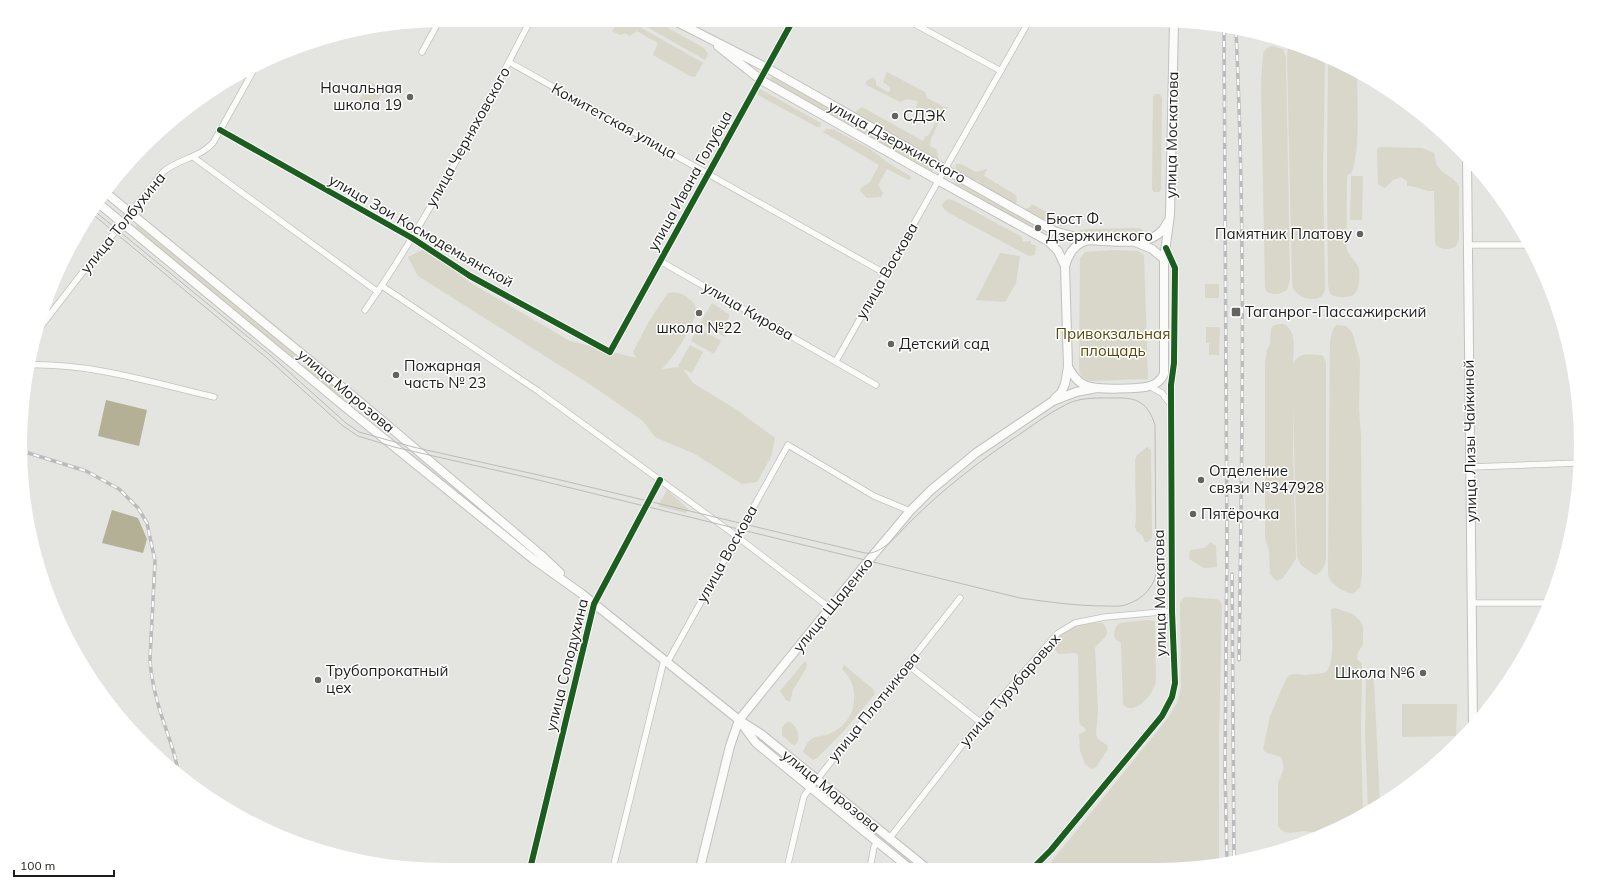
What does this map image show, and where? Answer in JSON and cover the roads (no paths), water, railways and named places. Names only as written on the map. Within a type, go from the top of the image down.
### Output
[{"type":"main road","name":"улица Дзержинского","points":[[686,27],[767,68],[1054,231],[1087,240]]},
{"type":"main road","name":"улица Москатова","points":[[1164,374],[1164,259],[1170,215],[1174,28]]},
{"type":"main road","name":"улица Дзержинского","points":[[709,39],[761,80],[1048,241],[1058,251],[1065,266]]},
{"type":"main road","name":"улица Лизы Чайкиной","points":[[1467,166],[1473,717]]},
{"type":"main road","name":"улица Морозова","points":[[110,196],[353,396],[541,555],[594,604],[739,720],[761,734],[919,863]]},
{"type":"main road","name":"улица Морозова","points":[[102,206],[345,407],[533,559],[582,594]]},
{"type":"main road","points":[[1164,374],[1161,380],[1149,386],[1097,388],[1081,383],[1076,379],[1068,367],[1065,266],[1071,252],[1076,246],[1087,240],[1134,242],[1158,236],[1164,229],[1170,215]]},
{"type":"main road","points":[[1134,242],[1152,249],[1164,259]]},
{"type":"main road","points":[[295,366],[303,355]]},
{"type":"main road","name":"улица Щаденко","points":[[701,863],[730,746],[739,720],[910,511],[931,490],[976,452],[1053,401],[1061,393],[1068,367]]},
{"type":"main road","name":"улица Щаденко","points":[[1053,401],[1076,392],[1097,388]]},
{"type":"main road","points":[[345,407],[353,396]]},
{"type":"main road","name":"улица Морозова","points":[[739,720],[756,743],[903,863]]},
{"type":"street","points":[[422,52],[436,27]]},
{"type":"street","name":"улица Черняховского","points":[[365,310],[412,238],[456,162],[527,27]]},
{"type":"street","name":"улица Ивана Голубца","points":[[610,352],[789,27]]},
{"type":"street","points":[[920,27],[1001,71]]},
{"type":"street","points":[[946,169],[1025,27]]},
{"type":"street","name":"Комитетская улица","points":[[509,62],[886,274]]},
{"type":"street","name":"улица Толбухина","points":[[46,319],[163,172],[178,162],[193,157],[206,150],[213,142],[251,75]]},
{"type":"street","name":"улица Зои Космодемьянской","points":[[220,130],[412,238],[470,276],[610,352]]},
{"type":"street","points":[[193,157],[378,292]]},
{"type":"street","name":"улица Воскова","points":[[836,361],[946,169]]},
{"type":"street","points":[[1468,245],[1523,245]]},
{"type":"street","name":"улица Москатова","points":[[1038,863],[1051,850],[1162,716],[1172,697],[1175,683],[1172,611],[1171,386],[1174,363],[1175,268],[1166,248]]},
{"type":"street","points":[[1164,259],[1175,268]]},
{"type":"street","name":"улица Кирова","points":[[660,260],[876,385]]},
{"type":"street","points":[[382,286],[538,391],[737,536],[830,608]]},
{"type":"street","points":[[35,365],[43,364],[102,371],[214,397]]},
{"type":"street","points":[[1164,374],[1171,386]]},
{"type":"street","points":[[1149,386],[1162,393],[1171,406]]},
{"type":"street","name":"улица Воскова","points":[[614,863],[666,662],[788,445],[874,496],[910,511]]},
{"type":"street","points":[[1471,467],[1573,463]]},
{"type":"street","name":"улица Солодухина","points":[[531,863],[594,604],[660,480]]},
{"type":"street","name":"улица Плотникова","points":[[788,863],[804,796],[960,598]]},
{"type":"street","points":[[1472,602],[1543,603]]},
{"type":"street","name":"улица Турубаровых","points":[[890,839],[980,722],[1050,641],[1065,628],[1075,623],[1105,617],[1172,611]]},
{"type":"street","points":[[908,665],[980,722]]},
{"type":"street","points":[[871,863],[874,847],[877,842]]},
{"type":"tram line","points":[[95,216],[268,359],[343,426],[358,436],[394,447],[530,478],[1020,598],[1074,605],[1123,606],[1133,602],[1146,593],[1152,585],[1156,575],[1155,425],[1149,411],[1141,403],[1135,400],[1123,398],[1090,398],[1078,400],[1061,407],[1044,417],[964,474],[936,498],[889,543],[878,551],[865,553],[552,478],[413,447],[359,432],[346,423],[270,355],[97,213]]},
{"type":"railway","points":[[1224,33],[1227,543],[1225,771],[1227,857]]},
{"type":"railway","points":[[1236,35],[1242,267],[1242,425],[1239,660]]},
{"type":"railway","points":[[27,453],[86,471],[119,489],[138,508],[147,523],[155,561],[150,659],[153,684],[177,765]]},
{"type":"railway","points":[[1232,574],[1234,856]]},
{"type":"place","name":"Начальная школа 19","points":[[410,97]]},
{"type":"place","name":"СДЭК","points":[[895,116]]},
{"type":"place","name":"Бюст Ф. Дзержинского","points":[[1038,228]]},
{"type":"place","name":"Памятник Платову","points":[[1360,234]]},
{"type":"place","name":"Таганрог-Пассажирский","points":[[1236,312]]},
{"type":"place","name":"школа №22","points":[[699,313]]},
{"type":"place","name":"Детский сад","points":[[891,344]]},
{"type":"place","name":"Пожарная часть № 23","points":[[396,375]]},
{"type":"place","name":"Отделение связи №347928","points":[[1201,480]]},
{"type":"place","name":"Пятёрочка","points":[[1193,514]]},
{"type":"place","name":"Школа №6","points":[[1423,673]]},
{"type":"place","name":"Трубопрокатный цех","points":[[318,680]]},
{"type":"park label","name":"Привокзальная площадь","points":[[1113,342]]}]
